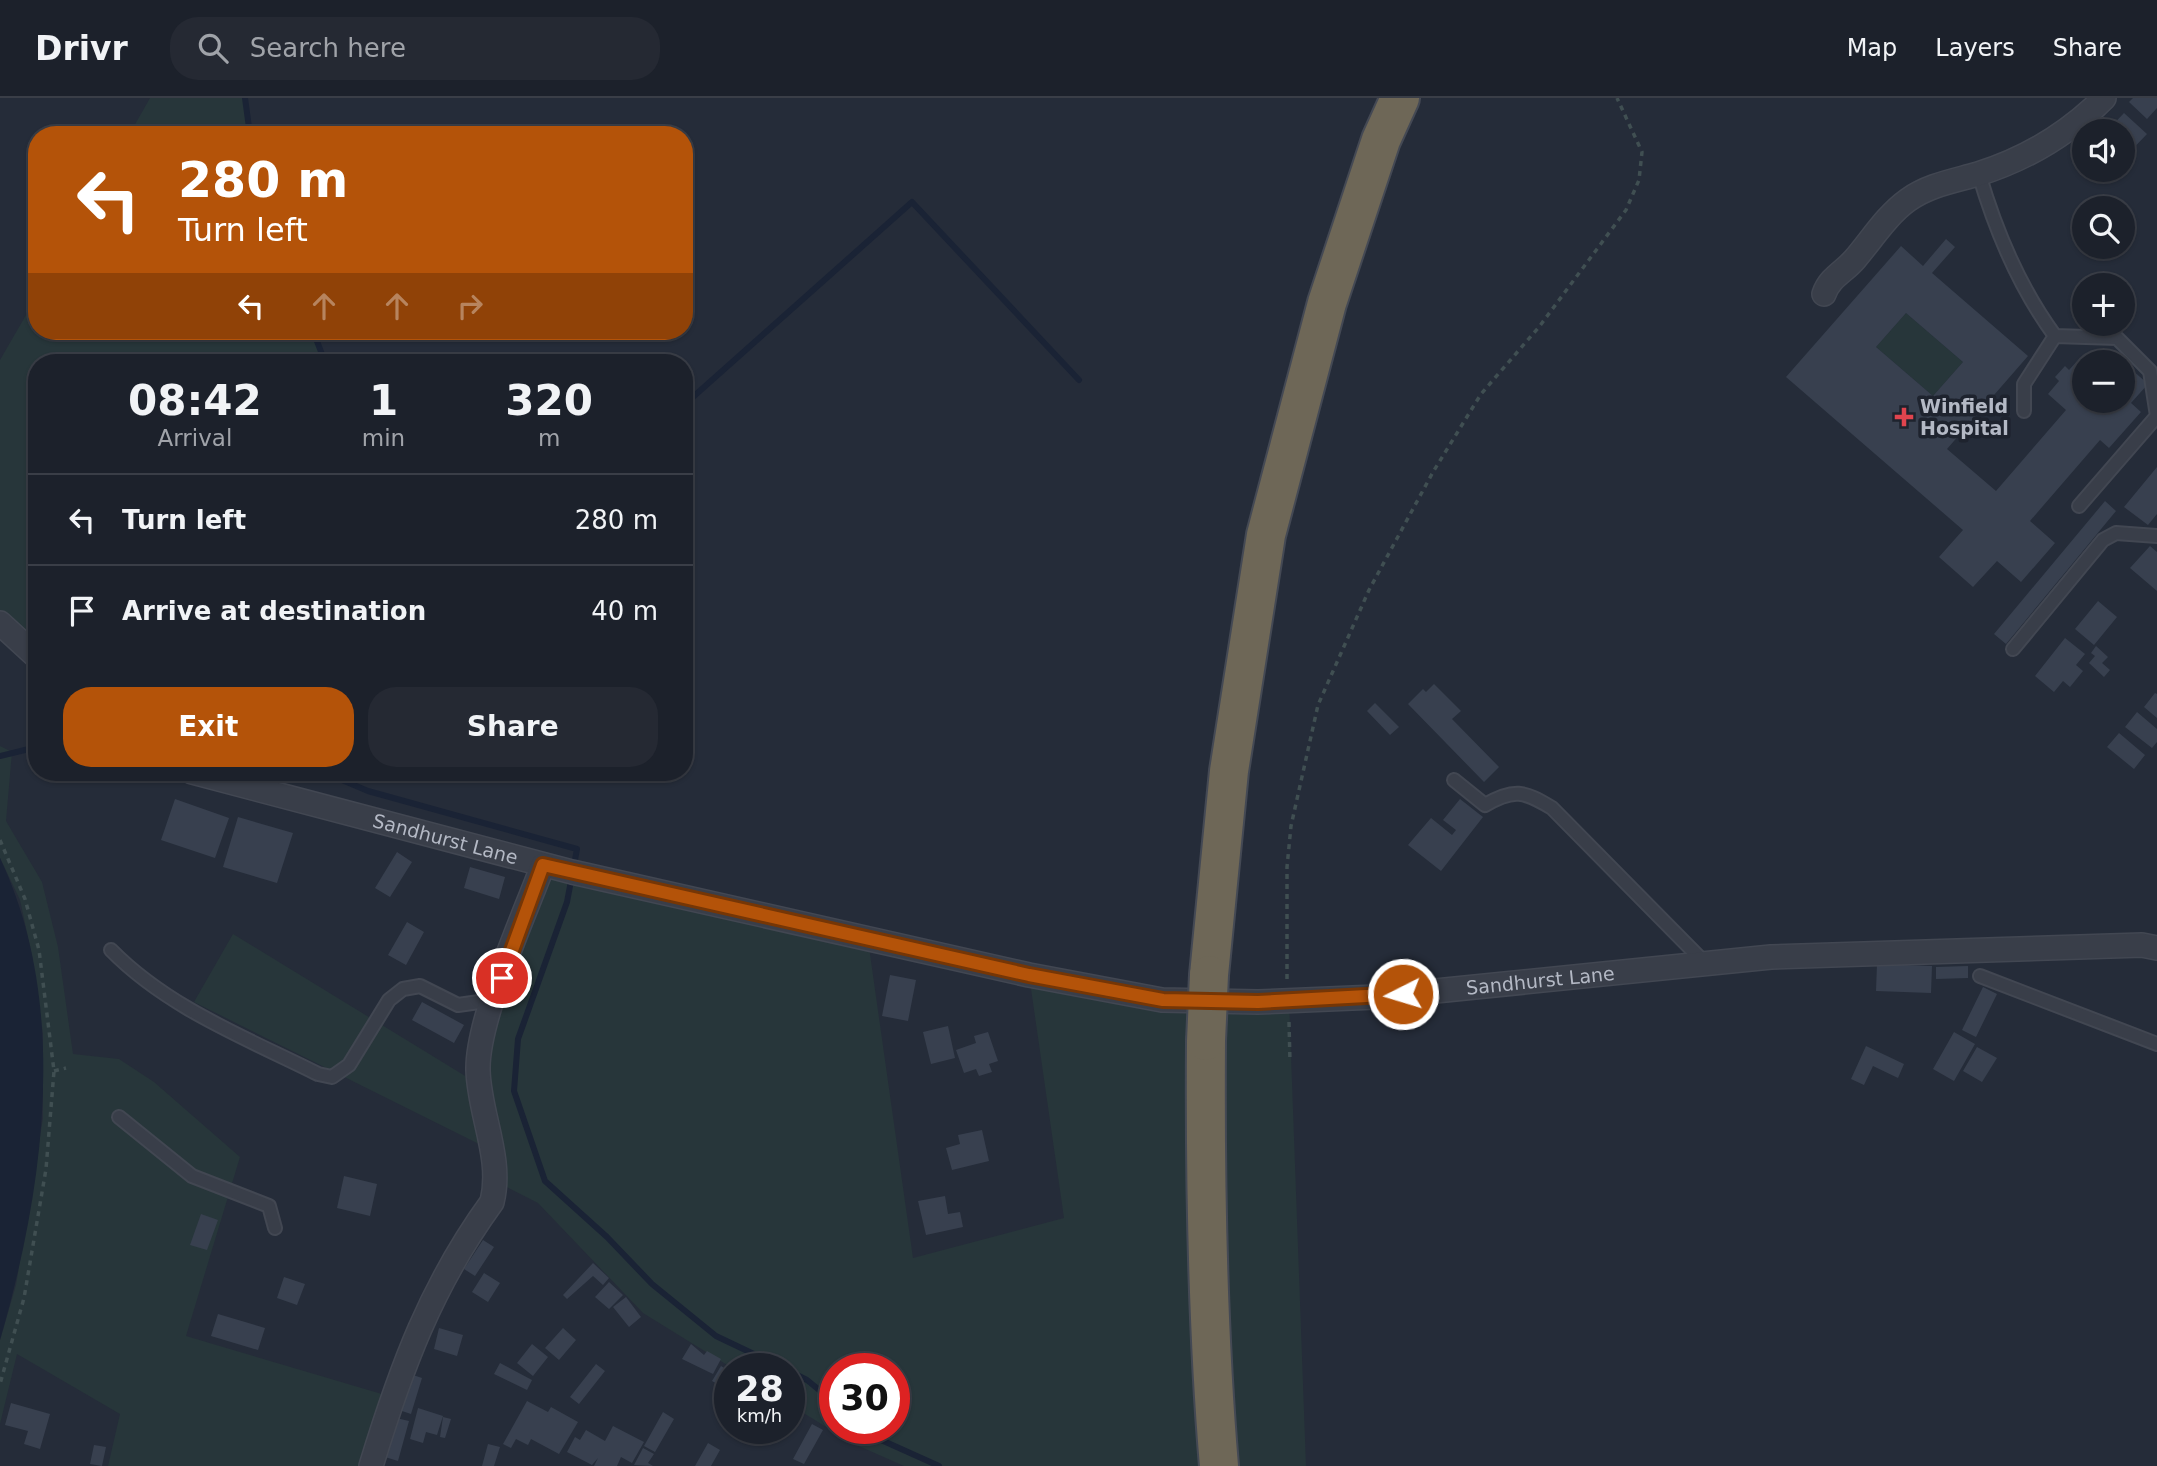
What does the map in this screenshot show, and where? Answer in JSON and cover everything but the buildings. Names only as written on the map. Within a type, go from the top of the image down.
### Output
[{"type":"highway","points":[[1219,1466],[1209,1349],[1205,1204],[1206,1041],[1209,975],[1229,771],[1266,535],[1327,303],[1381,140],[1400,98]]},
{"type":"street","points":[[1824,294],[1828,282],[1850,264],[1891,215],[1909,199],[1943,182],[1979,174],[2032,152],[2078,124],[2104,98]]},
{"type":"street","points":[[0,623],[28,649]]},
{"type":"street","name":"Sandhurst Lane","points":[[226,781],[543,865],[1029,975],[1163,1000],[1258,1002],[1376,997],[1705,963],[1823,954],[2142,945],[2157,948]]},
{"type":"street","points":[[371,1466],[391,1397],[420,1322],[492,1202],[497,1182],[478,1069],[486,1021],[543,865]]},
{"type":"lane","points":[[1979,174],[1992,221],[2009,258],[2055,336]]},
{"type":"lane","points":[[2024,411],[2024,384],[2055,336]]},
{"type":"lane","points":[[2055,336],[2117,338],[2150,371],[2157,416],[2079,506]]},
{"type":"lane","points":[[2013,649],[2103,540],[2116,533],[2157,536]]},
{"type":"lane","points":[[1454,780],[1485,805],[1503,794],[1528,793],[1552,808],[1705,963]]},
{"type":"lane","points":[[111,950],[138,977],[180,1006],[318,1074],[332,1077],[349,1065],[389,1000],[403,989],[420,986],[458,1005],[493,1000]]},
{"type":"lane","points":[[1980,976],[2157,1044]]},
{"type":"lane","points":[[119,1117],[192,1175],[268,1206],[275,1228]]},
{"type":"path","points":[[1289,1000],[1287,867],[1291,826],[1318,705],[1369,590],[1433,472],[1474,405],[1539,327],[1626,211],[1639,180],[1642,152],[1617,98]]},
{"type":"path","points":[[0,840],[25,899],[39,950],[54,1071],[46,1168],[24,1298],[0,1384]]},
{"type":"path","points":[[1288,1033],[1290,1062]]},
{"type":"path","points":[[54,1071],[66,1068]]},
{"type":"shaded area","points":[[150,98],[245,98],[249,126],[134,126]]},
{"type":"shaded area","points":[[28,312],[28,340],[316,340],[322,354],[28,354],[28,649],[0,623],[0,360]]},
{"type":"shaded area","points":[[1906,313],[1963,362],[1933,396],[1876,347]]},
{"type":"shaded area","points":[[0,746],[12,752],[6,821],[42,882],[58,947],[73,1054],[119,1059],[154,1082],[240,1157],[186,1336],[392,1397],[371,1466],[108,1466],[120,1414],[17,1354],[0,1424],[0,1340],[16,1285],[43,1118],[43,1034],[32,956],[20,900],[0,858]]},
{"type":"shaded area","points":[[543,865],[868,940],[913,1258],[1064,1218],[1029,975],[1162,1000],[1289,1000],[1306,1466],[904,1466],[854,1444],[910,1444],[910,1353],[819,1353],[819,1423],[805,1414],[805,1353],[714,1353],[714,1357],[643,1313],[538,1203],[497,1182],[491,1150],[194,1002],[233,934],[480,1085],[478,1069]]},
{"type":"water","points":[[0,858],[22,915],[36,974],[42,1035],[43,1098],[38,1160],[28,1221],[16,1282],[0,1340]]},
{"type":"waterway","points":[[245,98],[249,126]]},
{"type":"waterway","points":[[693,397],[912,202],[1079,380]]},
{"type":"waterway","points":[[316,340],[322,354]]},
{"type":"waterway","points":[[0,756],[28,749]]},
{"type":"waterway","points":[[344,781],[368,791],[577,849],[567,902],[518,1039],[514,1091],[545,1181],[607,1237],[652,1284],[716,1336],[752,1353]]},
{"type":"waterway","points":[[805,1379],[819,1390]]},
{"type":"waterway","points":[[890,1444],[939,1466]]},
{"type":"place","name":"Winfield Hospital","points":[[1904,417]]},
{"type":"route","points":[[502,978],[543,865],[868,940],[1029,975],[1163,1000],[1258,1002],[1403,994]]}]
